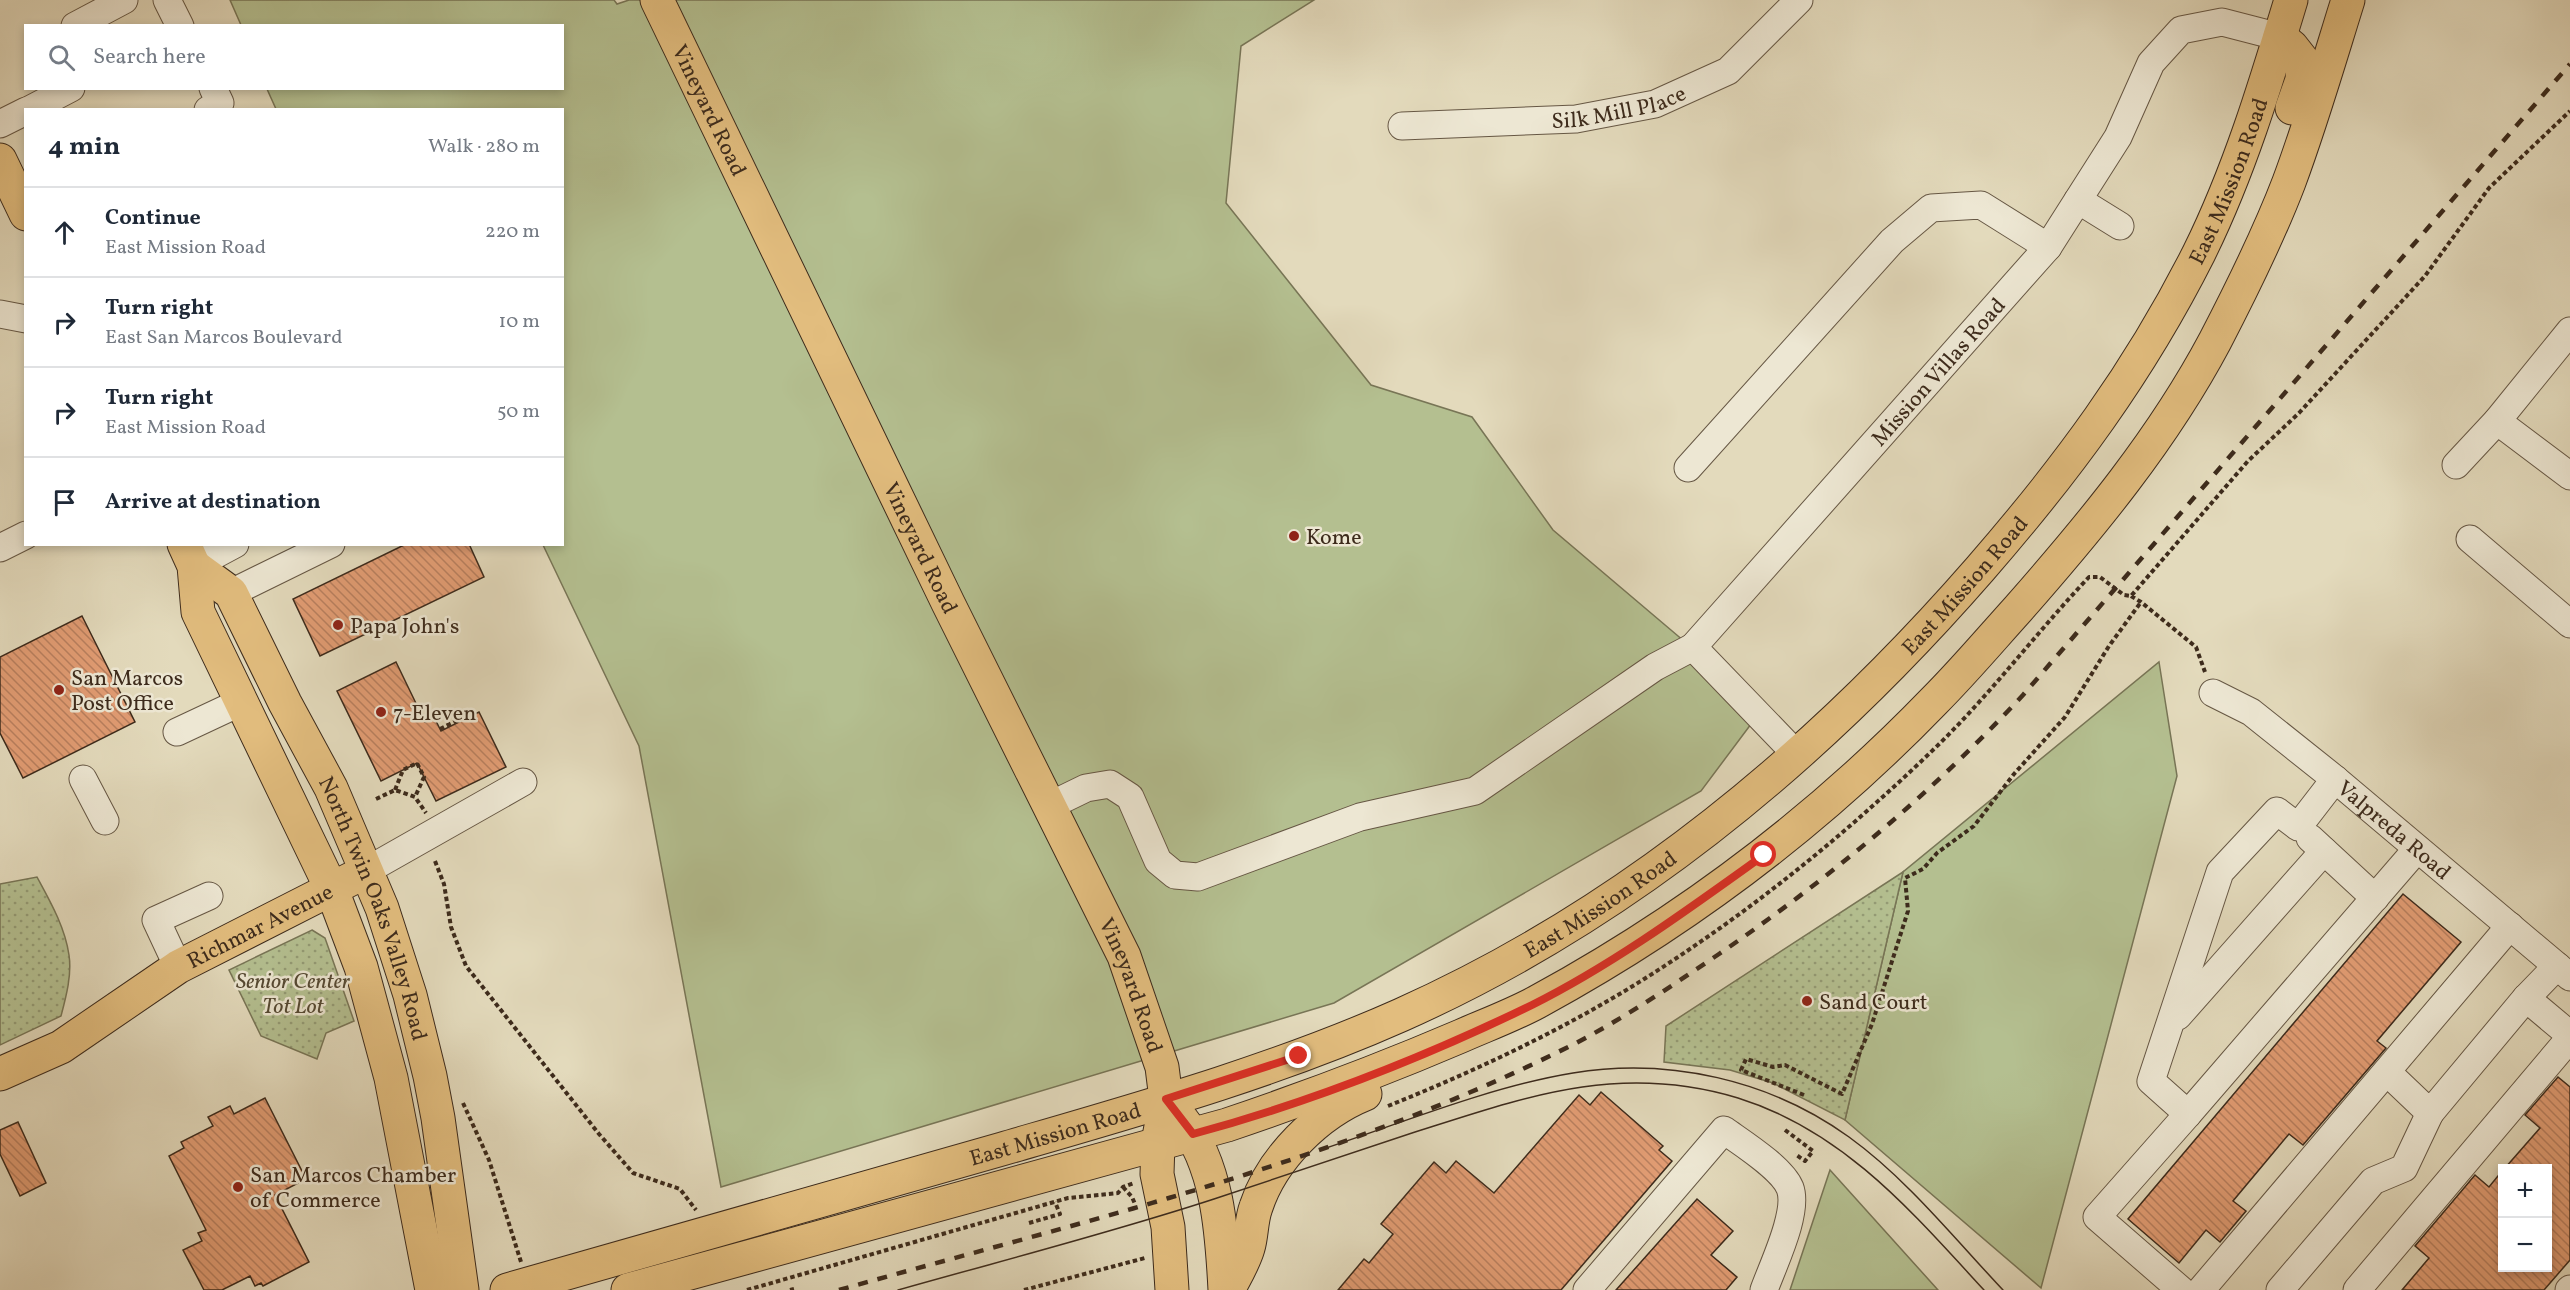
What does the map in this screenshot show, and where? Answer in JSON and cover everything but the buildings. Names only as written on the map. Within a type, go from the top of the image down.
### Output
[{"type":"main road","name":"Vineyard Road","points":[[657,0],[1124,956],[1161,1059],[1166,1099]]},
{"type":"main road","points":[[679,0],[685,61]]},
{"type":"main road","name":"East Mission Road","points":[[514,1278],[1016,1145],[1318,1049],[1397,1017],[1513,960],[1580,920],[1697,837],[1798,756],[1890,668],[1936,620],[2035,506],[2113,401],[2146,350],[2202,246],[2237,166],[2291,0]]},
{"type":"main road","name":"East Mission Road","points":[[628,1290],[1193,1134],[1316,1095],[1407,1059],[1533,1004],[1612,959],[1676,918],[1764,855],[1841,790],[1934,701],[2064,556],[2130,473],[2212,345],[2255,260],[2289,182],[2348,0]]},
{"type":"main road","points":[[2280,37],[2299,55],[2304,68],[2281,138],[2289,182]]},
{"type":"main road","points":[[0,160],[24,210]]},
{"type":"main road","name":"North Twin Oaks Valley Road","points":[[188,555],[231,593],[285,703],[331,788],[398,955],[421,1035],[438,1118],[441,1248],[432,1290]]},
{"type":"main road","name":"North Twin Oaks Valley Road","points":[[188,555],[198,612],[332,890],[361,967],[441,1248],[462,1290]]},
{"type":"main road","name":"Richmar Avenue","points":[[0,1074],[61,1047],[178,967],[366,871]]},
{"type":"main road","points":[[1227,1290],[1248,1250],[1256,1207],[1278,1163],[1308,1131],[1329,1114],[1359,1096],[1412,1074],[1533,1004]]},
{"type":"main road","points":[[1166,1099],[1193,1134],[1205,1160],[1215,1198],[1227,1290]]},
{"type":"main road","points":[[1166,1099],[1158,1143],[1157,1174],[1168,1227],[1172,1290]]},
{"type":"street","points":[[79,24],[124,0]]},
{"type":"street","points":[[167,0],[179,24]]},
{"type":"street","name":"Silk Mill Place","points":[[1402,126],[1576,119],[1655,104],[1728,71],[1799,0]]},
{"type":"street","name":"Mission Villas Road","points":[[1049,806],[1086,788],[1110,784],[1130,796],[1158,861],[1175,875],[1198,877],[1360,817],[1475,791],[1655,667],[1692,647],[2048,247],[2118,137],[2151,63],[2181,30],[2222,22],[2280,37]]},
{"type":"street","points":[[31,108],[66,90]]},
{"type":"street","points":[[211,108],[220,103],[214,90]]},
{"type":"street","points":[[0,124],[24,112]]},
{"type":"street","points":[[2078,200],[2120,226]]},
{"type":"street","points":[[1688,468],[1892,241],[1931,208],[1981,205],[2048,247]]},
{"type":"street","points":[[0,314],[24,319]]},
{"type":"street","points":[[2456,465],[2497,421],[2570,331]]},
{"type":"street","points":[[2497,421],[2570,476]]},
{"type":"street","points":[[0,548],[24,537]]},
{"type":"street","points":[[2470,539],[2570,624]]},
{"type":"street","points":[[188,555],[226,546]]},
{"type":"street","points":[[231,593],[327,546]]},
{"type":"street","points":[[1692,647],[1798,756]]},
{"type":"street","name":"Valpreda Road","points":[[2213,693],[2252,712],[2511,926],[2563,972]]},
{"type":"street","points":[[177,732],[241,702]]},
{"type":"street","points":[[83,779],[105,821]]},
{"type":"street","points":[[2298,827],[2335,779]]},
{"type":"street","name":"Richmar Avenue","points":[[366,871],[523,782]]},
{"type":"street","points":[[2188,1114],[2151,1082],[2220,872],[2277,811],[2324,850],[2375,898]]},
{"type":"street","points":[[2170,1286],[2097,1217],[2416,849]]},
{"type":"street","points":[[2169,1026],[2324,850]]},
{"type":"street","points":[[178,967],[156,920],[208,896]]},
{"type":"street","points":[[2201,1290],[2511,926]]},
{"type":"street","points":[[2280,1290],[2373,1181],[2404,1168],[2430,1113],[2526,998],[2563,972]]},
{"type":"street","points":[[2357,1290],[2570,1036],[2526,998]]},
{"type":"street","points":[[2388,1073],[2430,1113]]},
{"type":"street","points":[[1587,1290],[1724,1130],[1772,1166],[1790,1188],[1792,1204],[1764,1290]]},
{"type":"path","points":[[2523,154],[2570,111]]},
{"type":"path","points":[[2131,596],[2196,647],[2213,693]]},
{"type":"path","points":[[1804,1095],[1742,1070],[1746,1059],[1773,1067],[1785,1065],[1842,1094],[1872,1024],[1908,911],[1905,878],[1923,869],[1937,853],[1974,826],[2014,774],[2065,717],[2109,646],[2141,602]]},
{"type":"path","points":[[440,729],[472,713]]},
{"type":"path","points":[[396,790],[403,770],[417,763],[424,777],[415,797]]},
{"type":"path","points":[[376,799],[396,790],[415,797],[428,816]]},
{"type":"path","points":[[435,861],[444,884],[451,927],[466,966],[599,1134],[633,1173],[680,1189],[700,1215]]},
{"type":"path","points":[[462,1100],[489,1160],[514,1278]]},
{"type":"path","points":[[1785,1130],[1813,1151],[1804,1161],[1788,1148]]},
{"type":"path","points":[[1029,1223],[1060,1214],[1055,1202]]},
{"type":"path","points":[[1024,1290],[1145,1258]]},
{"type":"green space","points":[[230,0],[614,0],[617,4],[629,0],[1314,0],[1241,46],[1226,203],[1371,385],[1472,417],[1553,530],[1763,708],[1701,791],[1334,1003],[721,1187],[639,746],[543,546],[564,546],[564,108],[276,108],[267,90],[564,90],[564,24],[241,24]]},
{"type":"green space","points":[[2159,662],[2177,776],[2041,1288],[1845,1120],[1903,872]]},
{"type":"green space","points":[[1903,872],[1845,1120],[1773,1083],[1730,1070],[1664,1062],[1666,1026]]},
{"type":"green space","points":[[37,877],[56,914],[67,945],[70,970],[67,994],[61,1016],[0,1045],[0,884]]},
{"type":"green space","name":"Senior Center Tot Lot","points":[[312,930],[325,938],[354,1021],[326,1033],[317,1059],[261,1036],[229,970]]},
{"type":"green space","points":[[1830,1170],[1938,1290],[1790,1290]]},
{"type":"tram line","points":[[1326,1148],[1480,1096],[1573,1073],[1646,1068],[1682,1071],[1717,1078],[1752,1087],[1786,1101],[1818,1117],[1849,1137],[1891,1171],[2003,1290]]},
{"type":"tram line","points":[[898,1290],[1175,1211],[1494,1107],[1573,1088],[1653,1083],[1694,1088],[1738,1098],[1776,1113],[1811,1131],[1874,1177],[1984,1290]]},
{"type":"railway","points":[[839,1290],[1214,1184],[1306,1155],[1398,1122],[1488,1085],[1595,1033],[1667,989],[1760,925],[1840,865],[1916,800],[2023,695],[2570,64]]},
{"type":"place","name":"Kome","points":[[1294,536]]},
{"type":"place","name":"Papa John's","points":[[338,625]]},
{"type":"place","name":"San Marcos Post Office","points":[[59,690]]},
{"type":"place","name":"7-Eleven","points":[[381,712]]},
{"type":"place","name":"Sand Court","points":[[1807,1001]]},
{"type":"place","name":"San Marcos Chamber of Commerce","points":[[238,1187]]},
{"type":"route","points":[[1299,1056],[1166,1099],[1193,1134],[1316,1095],[1407,1059],[1533,1004],[1612,959],[1685,912],[1764,855]]}]
